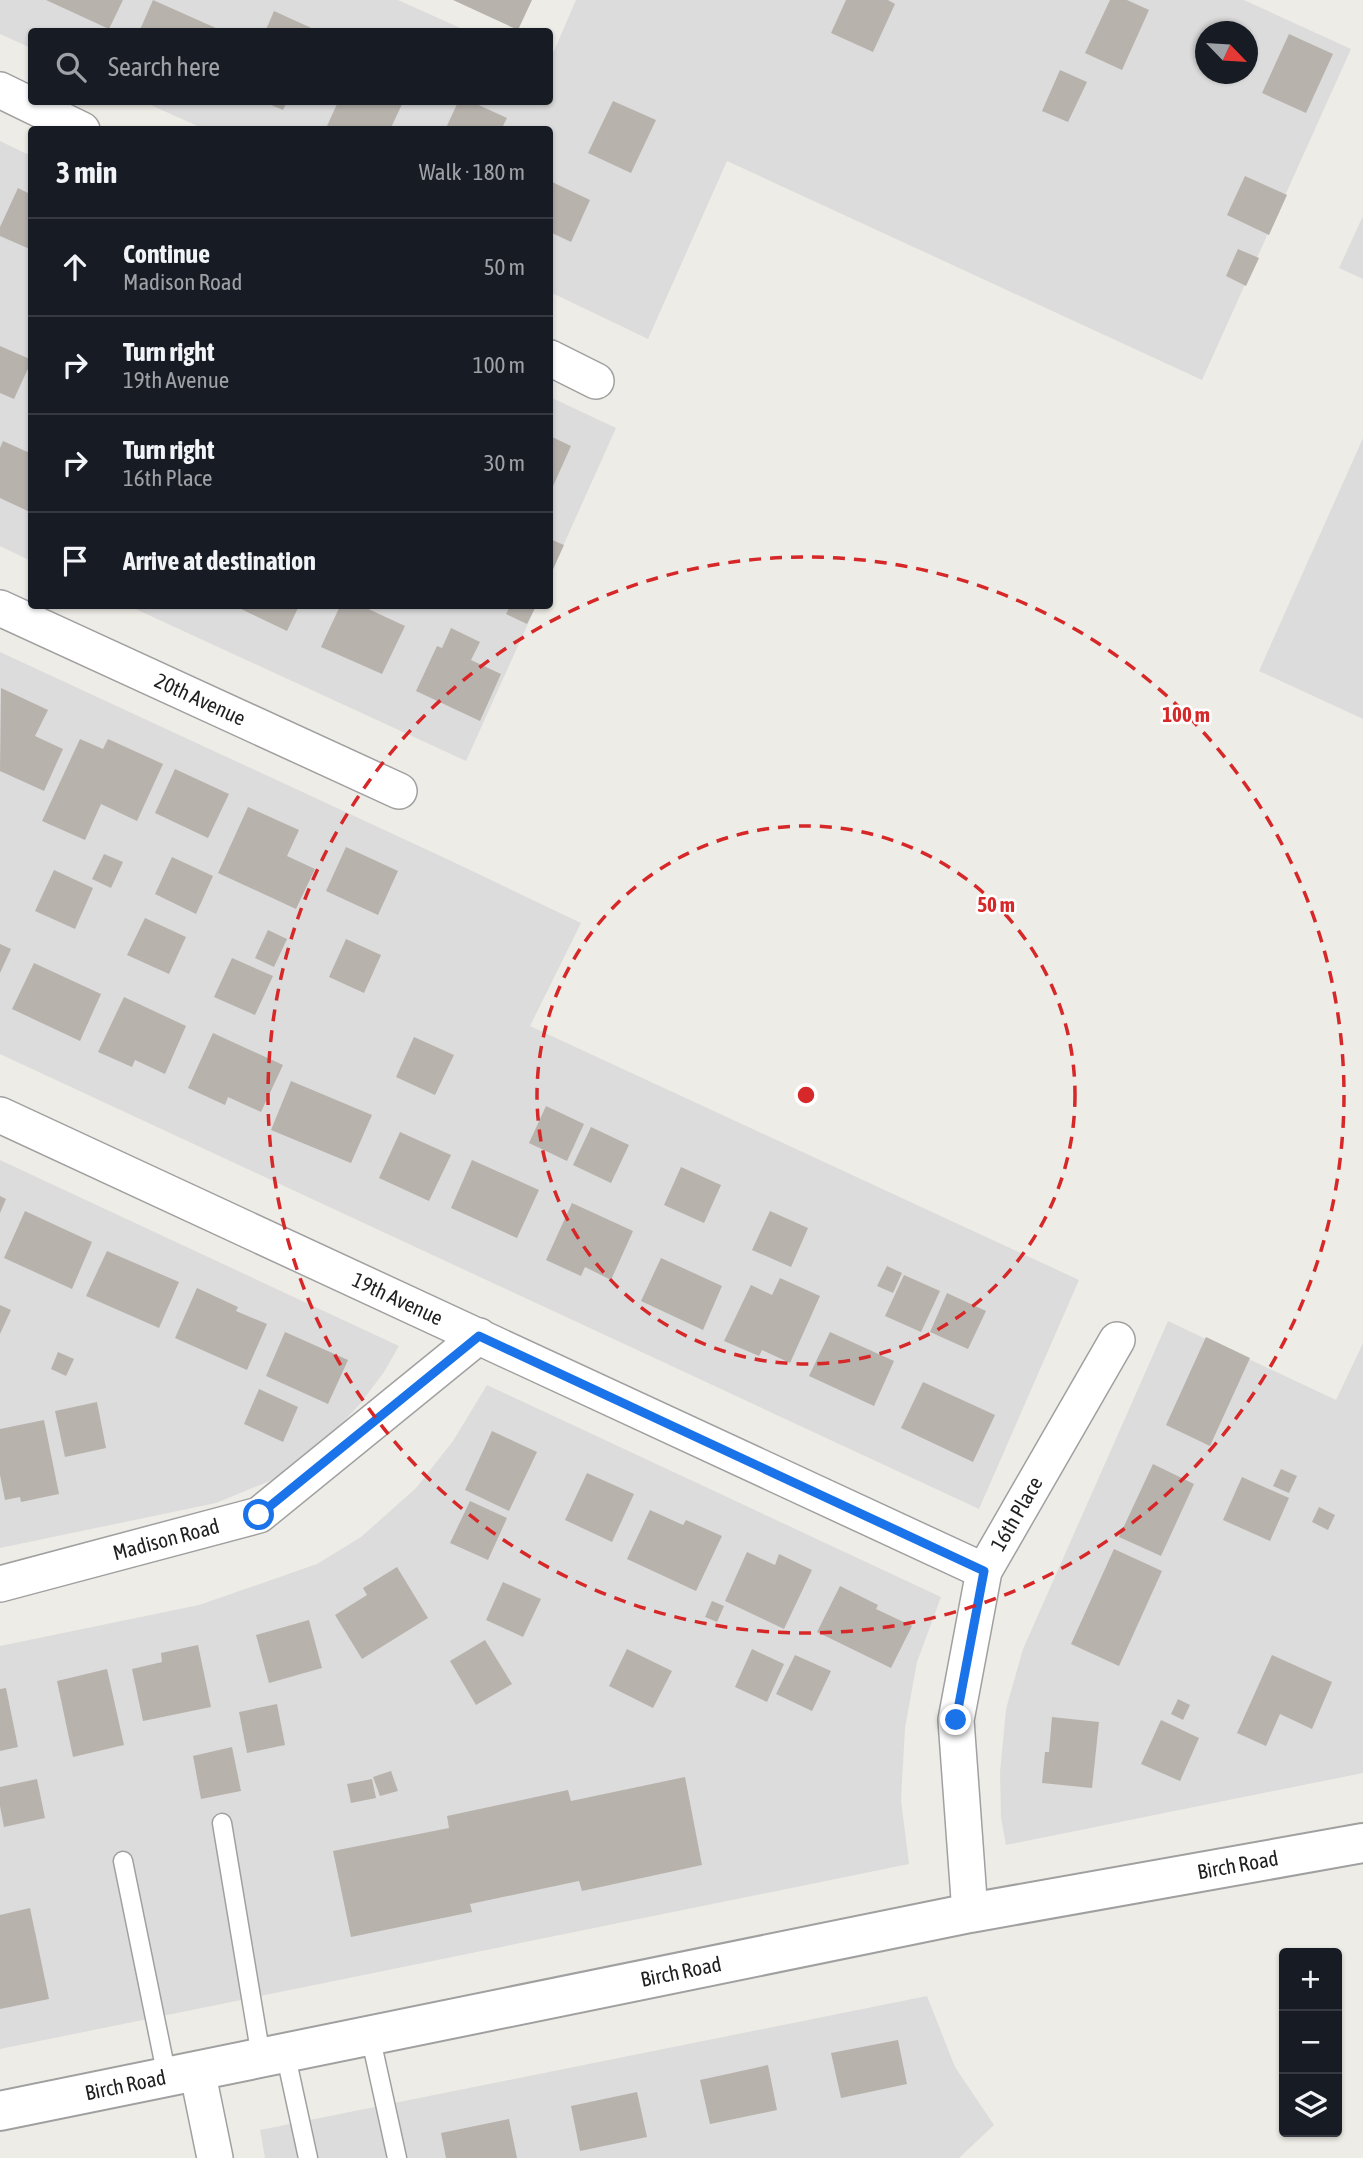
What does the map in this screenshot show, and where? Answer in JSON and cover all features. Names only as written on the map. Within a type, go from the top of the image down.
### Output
[{"type":"street","points":[[0,90],[28,104]]},
{"type":"street","points":[[31,105],[74,126]]},
{"type":"street","points":[[553,360],[596,381]]},
{"type":"street","name":"20th Avenue","points":[[0,608],[399,791]]},
{"type":"street","name":"19th Avenue","points":[[0,1115],[984,1571]]},
{"type":"street","name":"Madison Road","points":[[0,1584],[259,1515],[479,1336]]},
{"type":"street","name":"16th Place","points":[[970,1913],[956,1720],[984,1571],[1117,1340]]},
{"type":"street","name":"Birch Road","points":[[0,2111],[970,1913],[1363,1843]]},
{"type":"street","points":[[182,2073],[215,2158]]},
{"type":"lane","points":[[222,1823],[273,2055],[308,2158]]},
{"type":"lane","points":[[123,1861],[182,2073]]},
{"type":"lane","points":[[370,2035],[392,2157]]},
{"type":"shaded area","points":[[0,0],[398,0],[460,28],[28,28],[28,47],[0,34]]},
{"type":"shaded area","points":[[576,0],[1244,0],[1351,49],[1202,380],[727,161],[648,339],[553,293],[553,126],[197,126],[151,105],[553,105],[553,53]]},
{"type":"shaded area","points":[[0,141],[28,155],[28,560],[0,546]]},
{"type":"shaded area","points":[[1363,216],[1363,279],[1339,268]]},
{"type":"shaded area","points":[[553,398],[616,428],[553,568]]},
{"type":"shaded area","points":[[1363,438],[1363,719],[1259,671]]},
{"type":"shaded area","points":[[136,609],[535,609],[466,761]]},
{"type":"shaded area","points":[[0,652],[581,923],[530,1026],[1079,1280],[979,1509],[0,1054]]},
{"type":"shaded area","points":[[0,1160],[399,1346],[360,1404],[318,1449],[272,1480],[216,1503],[0,1548]]},
{"type":"shaded area","points":[[1168,1321],[1336,1400],[1363,1343],[1363,1773],[1006,1845],[1001,1818],[1000,1772],[1006,1709],[1023,1649]]},
{"type":"shaded area","points":[[487,1385],[941,1597],[917,1662],[905,1728],[901,1800],[909,1864],[0,2049],[0,1646],[199,1605],[317,1564],[361,1537],[416,1488],[453,1441]]},
{"type":"shaded area","points":[[927,1996],[955,2067],[994,2125],[959,2158],[265,2158],[260,2130]]},
{"type":"building","points":[[46,0],[123,0],[109,28]]},
{"type":"building","points":[[153,0],[216,28],[141,28]]},
{"type":"building","points":[[453,0],[532,0],[519,28]]},
{"type":"building","points":[[846,0],[888,0],[895,4],[873,52],[831,33]]},
{"type":"building","points":[[1110,0],[1127,0],[1149,10],[1122,70],[1085,53]]},
{"type":"building","points":[[274,11],[311,28],[267,28]]},
{"type":"building","points":[[1289,34],[1333,54],[1306,113],[1262,93]]},
{"type":"building","points":[[1060,70],[1087,82],[1068,122],[1042,111]]},
{"type":"building","points":[[613,101],[656,120],[631,173],[588,153]]},
{"type":"building","points":[[271,105],[286,105],[283,110]]},
{"type":"building","points":[[337,105],[402,105],[392,126],[327,126]]},
{"type":"building","points":[[457,105],[479,105],[507,118],[503,126],[447,126]]},
{"type":"building","points":[[1245,176],[1287,195],[1269,235],[1227,215]]},
{"type":"building","points":[[553,182],[590,200],[571,242],[553,233]]},
{"type":"building","points":[[18,188],[28,193],[28,248],[0,236],[0,227]]},
{"type":"building","points":[[1238,249],[1259,258],[1246,286],[1226,276]]},
{"type":"building","points":[[0,346],[28,358],[28,369],[14,399],[0,393]]},
{"type":"building","points":[[553,437],[571,446],[553,486]]},
{"type":"building","points":[[3,441],[28,452],[28,511],[0,498],[0,448]]},
{"type":"building","points":[[553,540],[564,545],[553,569]]},
{"type":"building","points":[[241,609],[298,609],[287,631]]},
{"type":"building","points":[[339,609],[368,609],[405,626],[382,674],[321,647]]},
{"type":"building","points":[[508,609],[534,609],[527,624],[506,614]]},
{"type":"building","points":[[451,628],[480,642],[471,660],[501,674],[480,721],[416,691],[437,646],[442,648]]},
{"type":"building","points":[[1,688],[48,710],[35,736],[63,749],[44,791],[0,771]]},
{"type":"building","points":[[80,739],[103,749],[108,739],[163,764],[137,821],[101,804],[85,840],[42,821]]},
{"type":"building","points":[[175,769],[229,794],[208,838],[155,813]]},
{"type":"building","points":[[248,807],[299,830],[287,856],[315,869],[296,909],[218,873]]},
{"type":"building","points":[[346,847],[398,871],[378,915],[326,891]]},
{"type":"building","points":[[104,854],[123,862],[111,888],[92,879]]},
{"type":"building","points":[[172,857],[213,876],[196,914],[155,894]]},
{"type":"building","points":[[54,870],[93,888],[75,929],[35,911]]},
{"type":"building","points":[[145,918],[186,937],[169,974],[127,955]]},
{"type":"building","points":[[268,930],[287,939],[274,967],[255,958]]},
{"type":"building","points":[[346,939],[381,955],[364,993],[329,977]]},
{"type":"building","points":[[0,944],[11,949],[0,973]]},
{"type":"building","points":[[232,958],[273,976],[255,1015],[214,997]]},
{"type":"building","points":[[34,963],[101,994],[80,1041],[12,1009]]},
{"type":"building","points":[[124,997],[186,1026],[165,1074],[135,1060],[132,1067],[98,1052]]},
{"type":"building","points":[[213,1033],[283,1065],[261,1112],[228,1097],[225,1105],[188,1088]]},
{"type":"building","points":[[414,1037],[454,1055],[435,1095],[396,1077]]},
{"type":"building","points":[[291,1081],[372,1115],[351,1163],[271,1130]]},
{"type":"building","points":[[546,1106],[584,1124],[567,1161],[529,1143]]},
{"type":"building","points":[[591,1127],[629,1145],[611,1183],[573,1165]]},
{"type":"building","points":[[400,1132],[451,1155],[429,1201],[379,1178]]},
{"type":"building","points":[[472,1160],[539,1190],[517,1238],[451,1208]]},
{"type":"building","points":[[681,1167],[721,1185],[704,1223],[664,1205]]},
{"type":"building","points":[[0,1196],[6,1199],[0,1213]]},
{"type":"building","points":[[572,1203],[633,1231],[611,1280],[585,1267],[581,1276],[546,1260]]},
{"type":"building","points":[[25,1211],[92,1242],[72,1289],[4,1258]]},
{"type":"building","points":[[770,1211],[808,1228],[791,1267],[752,1250]]},
{"type":"building","points":[[107,1251],[179,1282],[159,1328],[86,1296]]},
{"type":"building","points":[[661,1258],[722,1286],[703,1330],[641,1301]]},
{"type":"building","points":[[887,1266],[902,1273],[893,1293],[877,1286]]},
{"type":"building","points":[[904,1275],[940,1291],[921,1332],[885,1316]]},
{"type":"building","points":[[780,1278],[820,1296],[790,1363],[762,1350],[759,1356],[724,1341],[751,1285],[772,1295]]},
{"type":"building","points":[[197,1288],[238,1307],[236,1311],[267,1324],[247,1370],[175,1338]]},
{"type":"building","points":[[947,1293],[986,1311],[968,1349],[930,1332]]},
{"type":"building","points":[[0,1305],[11,1310],[0,1334]]},
{"type":"building","points":[[285,1332],[348,1360],[328,1404],[266,1376]]},
{"type":"building","points":[[830,1332],[894,1361],[874,1406],[809,1376]]},
{"type":"building","points":[[1206,1337],[1250,1358],[1210,1446],[1166,1425]]},
{"type":"building","points":[[58,1352],[74,1359],[66,1376],[51,1369]]},
{"type":"building","points":[[923,1382],[995,1415],[973,1462],[901,1428]]},
{"type":"building","points":[[259,1389],[298,1407],[283,1442],[244,1424]]},
{"type":"building","points":[[97,1402],[106,1448],[65,1457],[55,1411]]},
{"type":"building","points":[[44,1420],[59,1494],[21,1502],[20,1497],[5,1500],[0,1475],[0,1429]]},
{"type":"building","points":[[492,1431],[537,1452],[509,1511],[465,1490]]},
{"type":"building","points":[[1153,1464],[1194,1484],[1161,1556],[1119,1537]]},
{"type":"building","points":[[1281,1469],[1297,1476],[1289,1493],[1273,1486]]},
{"type":"building","points":[[587,1473],[634,1494],[612,1542],[565,1520]]},
{"type":"building","points":[[1242,1477],[1289,1498],[1270,1541],[1223,1520]]},
{"type":"building","points":[[470,1501],[507,1518],[488,1560],[450,1543]]},
{"type":"building","points":[[1319,1507],[1335,1515],[1328,1530],[1312,1522]]},
{"type":"building","points":[[650,1510],[683,1525],[686,1520],[722,1536],[696,1591],[627,1559]]},
{"type":"building","points":[[1114,1549],[1162,1571],[1119,1666],[1071,1644]]},
{"type":"building","points":[[747,1552],[775,1565],[779,1554],[812,1570],[784,1629],[725,1601]]},
{"type":"building","points":[[397,1567],[428,1618],[362,1659],[335,1615],[367,1595],[363,1588]]},
{"type":"building","points":[[503,1582],[541,1599],[523,1637],[486,1620]]},
{"type":"building","points":[[840,1586],[878,1605],[876,1609],[912,1626],[891,1668],[817,1632]]},
{"type":"building","points":[[712,1601],[724,1606],[717,1622],[705,1617]]},
{"type":"building","points":[[309,1620],[322,1668],[269,1683],[256,1635]]},
{"type":"building","points":[[485,1640],[512,1684],[476,1705],[450,1661]]},
{"type":"building","points":[[198,1645],[211,1707],[143,1721],[132,1669],[162,1662],[161,1653]]},
{"type":"building","points":[[627,1649],[672,1671],[653,1708],[609,1686]]},
{"type":"building","points":[[752,1649],[784,1664],[767,1702],[735,1687]]},
{"type":"building","points":[[795,1655],[831,1671],[812,1711],[776,1694]]},
{"type":"building","points":[[1272,1655],[1332,1682],[1312,1729],[1280,1714],[1266,1746],[1237,1733]]},
{"type":"building","points":[[107,1669],[124,1745],[73,1757],[57,1681]]},
{"type":"building","points":[[6,1688],[18,1747],[0,1751],[0,1689]]},
{"type":"building","points":[[1178,1699],[1190,1705],[1183,1720],[1171,1714]]},
{"type":"building","points":[[277,1704],[285,1745],[247,1753],[239,1712]]},
{"type":"building","points":[[1052,1717],[1099,1722],[1092,1788],[1042,1783],[1045,1752],[1049,1752]]},
{"type":"building","points":[[1161,1720],[1199,1738],[1180,1781],[1141,1764]]},
{"type":"building","points":[[232,1747],[241,1791],[201,1799],[193,1756]]},
{"type":"building","points":[[391,1771],[398,1791],[380,1796],[373,1777]]},
{"type":"building","points":[[685,1777],[702,1865],[582,1891],[579,1881],[470,1904],[472,1912],[351,1937],[333,1851],[449,1828],[447,1816],[568,1790],[571,1801]]},
{"type":"building","points":[[37,1779],[45,1818],[4,1827],[0,1787]]},
{"type":"building","points":[[372,1779],[376,1798],[351,1803],[347,1784]]},
{"type":"building","points":[[30,1908],[49,1999],[0,2009],[0,1915]]},
{"type":"building","points":[[898,2040],[907,2084],[841,2098],[831,2053]]},
{"type":"building","points":[[768,2065],[777,2110],[710,2124],[700,2080]]},
{"type":"building","points":[[637,2092],[647,2137],[580,2151],[571,2106]]},
{"type":"building","points":[[509,2119],[517,2158],[446,2158],[441,2133]]},
{"type":"route","points":[[259,1515],[479,1336],[984,1571],[956,1720]]}]
